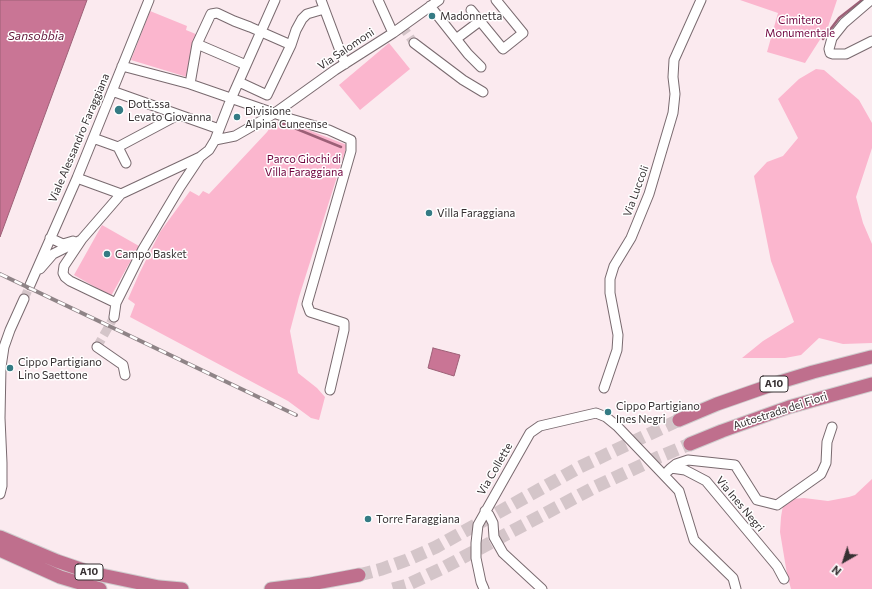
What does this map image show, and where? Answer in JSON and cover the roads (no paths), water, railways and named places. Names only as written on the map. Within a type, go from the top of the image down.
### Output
[{"type":"highway","name":"A10","points":[[679,420],[717,404],[780,382],[871,357]]},
{"type":"highway","name":"Autostrada dei Fiori","points":[[690,444],[736,425],[789,407],[872,384]]},
{"type":"highway","name":"A10","points":[[0,537],[57,561],[92,573],[159,587],[182,589]]},
{"type":"highway","name":"A10","points":[[0,550],[60,576],[100,589]]},
{"type":"highway","points":[[271,589],[311,584],[359,574]]},
{"type":"street","name":"Viale Alessandro Faraggiana","points":[[63,249],[53,254],[32,281],[93,138],[149,0]]},
{"type":"street","points":[[116,303],[70,281],[65,277],[63,272],[64,266],[82,239],[121,194],[200,157],[209,150],[215,140],[274,0]]},
{"type":"street","points":[[378,0],[393,33]]},
{"type":"street","name":"Via Salomoni","points":[[215,140],[235,136],[278,114],[345,64],[393,33],[439,0]]},
{"type":"street","points":[[471,10],[503,49],[523,33],[496,0]]},
{"type":"street","name":"Via Luccoli","points":[[604,388],[617,350],[618,335],[610,293],[610,279],[614,266],[630,238],[649,194],[673,113],[675,94],[673,77],[674,60],[701,0]]},
{"type":"street","points":[[871,0],[844,23],[832,38],[829,49],[830,53],[833,54],[846,54],[872,41]]},
{"type":"street","points":[[239,82],[267,95],[291,46],[302,19],[322,4],[345,64]]},
{"type":"street","points":[[430,6],[468,54],[481,67]]},
{"type":"street","points":[[190,84],[197,44],[211,14],[217,13],[234,21],[250,26],[291,46]]},
{"type":"street","points":[[456,38],[480,21]]},
{"type":"street","points":[[197,44],[246,65]]},
{"type":"street","points":[[414,44],[462,80],[482,92]]},
{"type":"street","points":[[122,66],[190,84],[231,99],[329,130],[351,140],[351,151],[307,304],[310,312],[344,323],[344,330],[330,390]]},
{"type":"street","points":[[112,92],[219,129]]},
{"type":"street","points":[[161,108],[163,123]]},
{"type":"street","points":[[118,147],[178,115]]},
{"type":"street","points":[[93,138],[118,147],[126,163]]},
{"type":"street","points":[[114,317],[116,303],[142,249],[200,157]]},
{"type":"street","points":[[76,178],[121,194]]},
{"type":"street","points":[[49,242],[63,244],[82,239]]},
{"type":"street","points":[[49,242],[63,249],[82,239]]},
{"type":"street","points":[[0,494],[2,486],[0,418],[1,367],[4,347],[24,299]]},
{"type":"street","points":[[97,347],[123,365],[125,375]]},
{"type":"street","name":"Via Collette","points":[[542,589],[503,553],[494,537],[494,523],[490,515],[484,511],[530,433],[540,426],[559,420],[596,413],[606,417],[668,471]]},
{"type":"street","points":[[736,589],[733,578],[694,540],[679,491],[668,471],[676,464],[688,460],[735,465],[757,500],[777,504],[821,474],[826,463],[827,442],[832,427]]},
{"type":"street","name":"Via Ines Negri","points":[[668,471],[685,470],[706,481],[777,566],[784,579]]},
{"type":"street","points":[[484,511],[478,525],[476,558],[484,589]]},
{"type":"water","name":"Sansobbia","points":[[0,0],[87,0],[0,237]]},
{"type":"water","points":[[433,348],[460,355],[454,376],[428,368]]},
{"type":"waterway","points":[[823,39],[839,18],[862,0]]},
{"type":"waterway","points":[[282,123],[341,147]]},
{"type":"tunnel","points":[[402,26],[414,43]]},
{"type":"tunnel","points":[[24,299],[30,285]]},
{"type":"tunnel","points":[[97,347],[114,317]]},
{"type":"tunnel","points":[[359,575],[407,560],[436,547],[580,467],[679,420]]},
{"type":"tunnel","points":[[393,589],[407,585],[443,568],[595,487],[690,444]]},
{"type":"railway","points":[[0,274],[296,415]]},
{"type":"place","name":"Madonnetta","points":[[432,16]]},
{"type":"place","name":"Dott.ssa Levato Giovanna","points":[[119,110]]},
{"type":"place","name":"Divisione Alpina Cuneense","points":[[237,117]]},
{"type":"place","name":"Villa Faraggiana","points":[[429,213]]},
{"type":"place","name":"Campo Basket","points":[[107,254]]},
{"type":"place","name":"Cippo Partigiano Lino Saettone","points":[[10,368]]},
{"type":"place","name":"Cippo Partigiano Ines Negri","points":[[608,412]]},
{"type":"place","name":"Torre Faraggiana","points":[[368,519]]},
{"type":"park label","name":"Cimitero Monumentale","points":[[800,26]]},
{"type":"park label","name":"Parco Giochi di Villa Faraggiana","points":[[304,165]]}]
